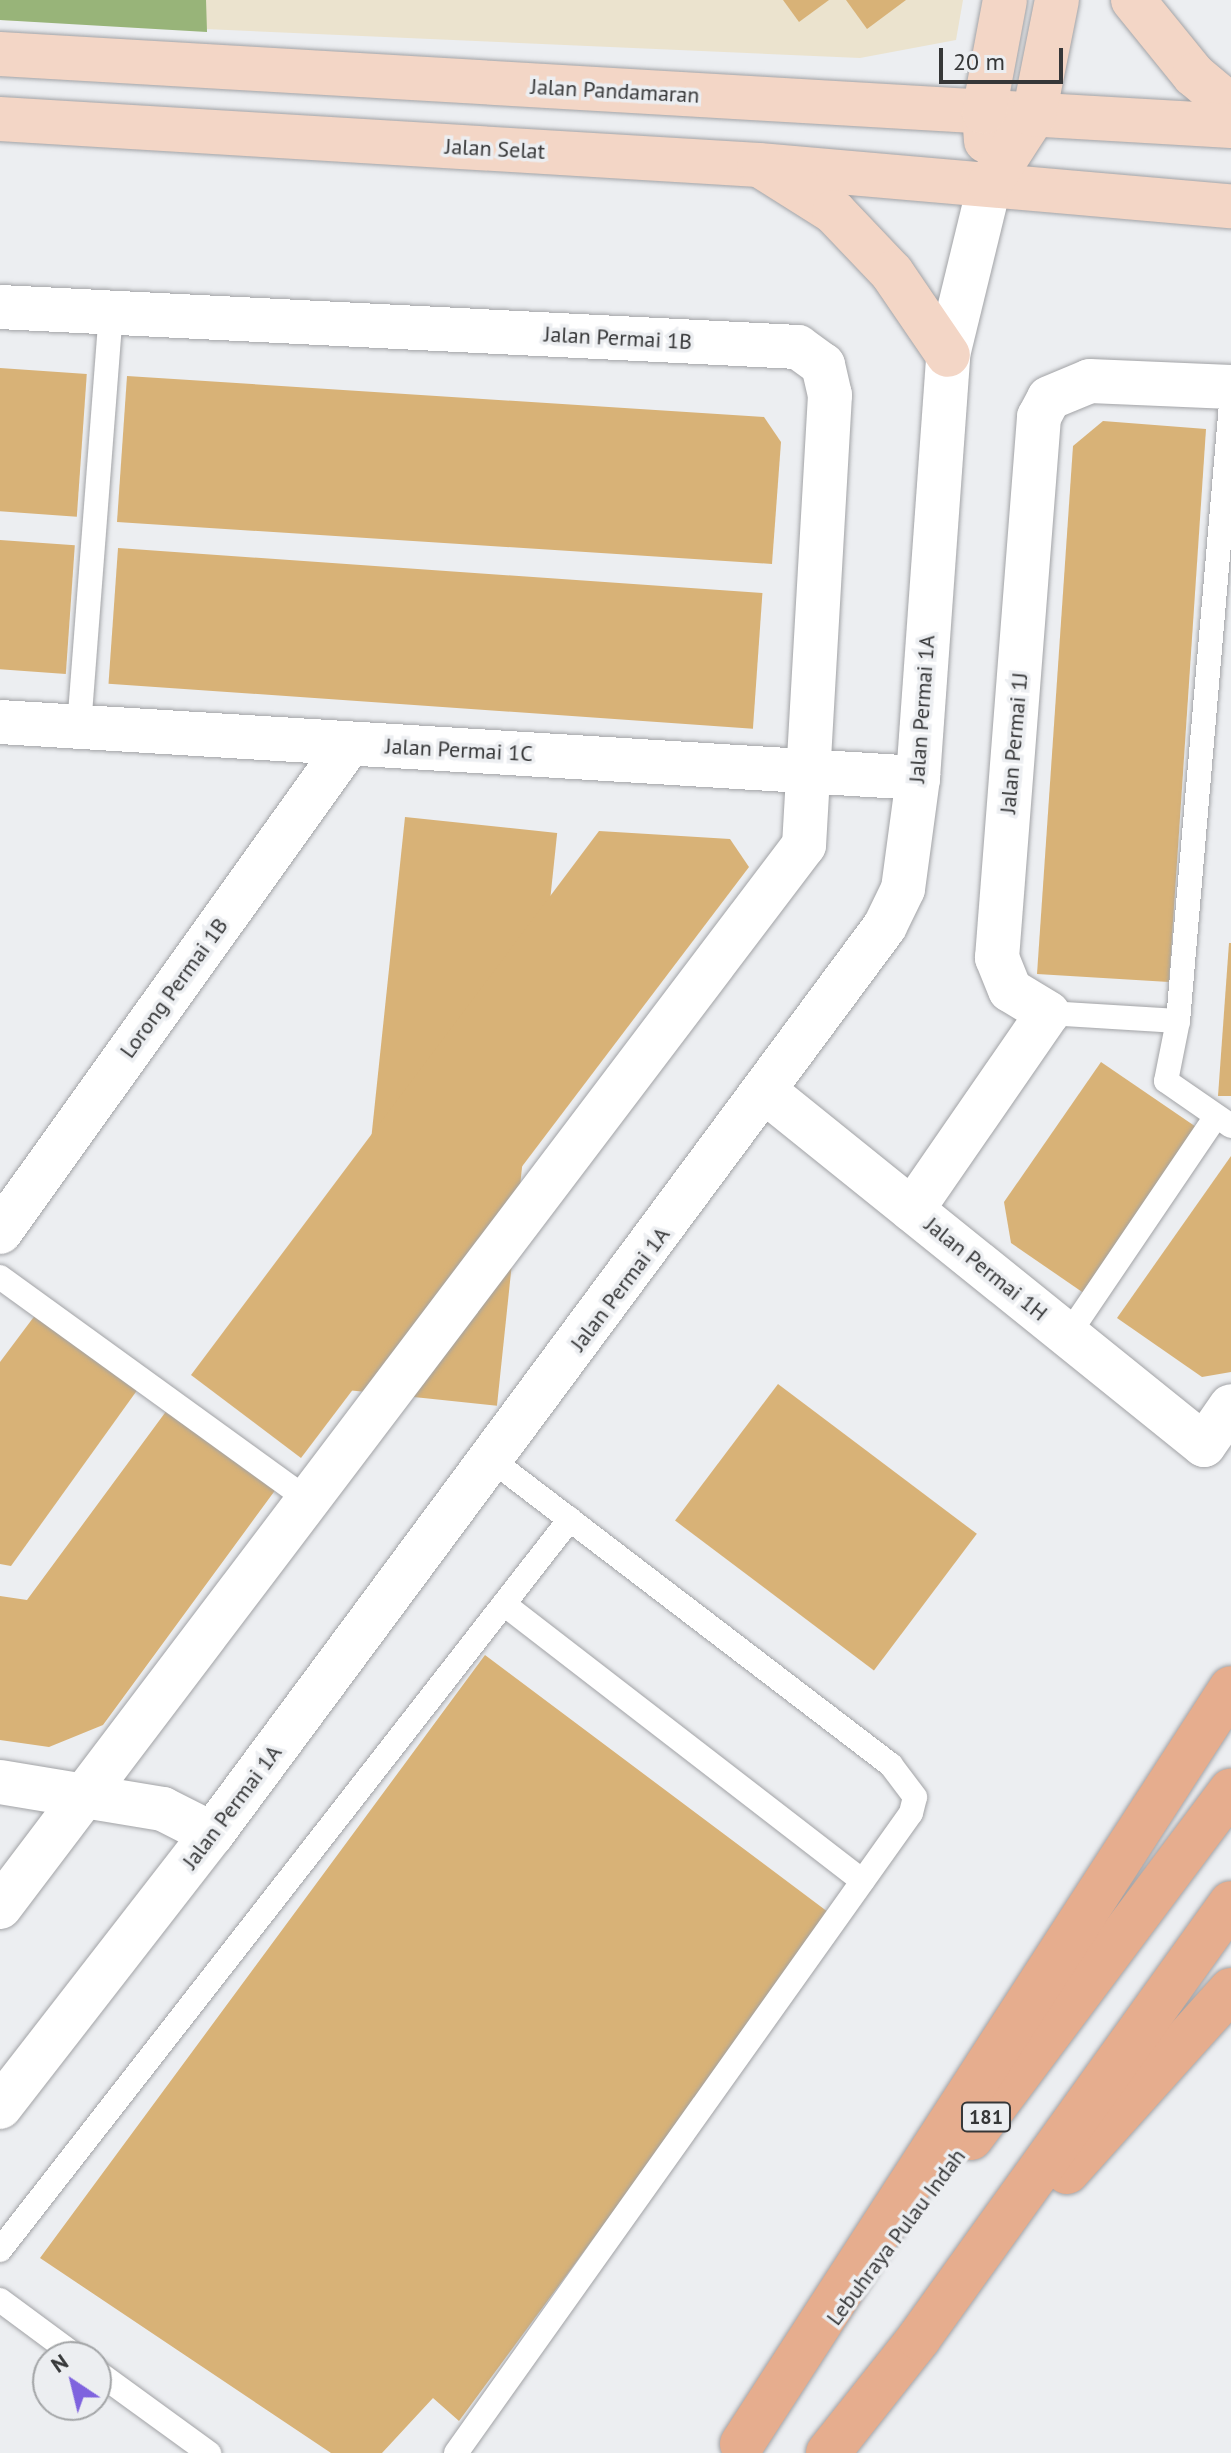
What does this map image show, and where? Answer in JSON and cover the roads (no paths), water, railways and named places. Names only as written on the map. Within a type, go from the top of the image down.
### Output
[{"type":"main road","points":[[990,183],[984,112],[1005,0]]},
{"type":"main road","points":[[990,183],[1034,115],[1057,0]]},
{"type":"main road","points":[[1133,0],[1194,75],[1231,106]]},
{"type":"main road","name":"Jalan Pandamaran","points":[[0,54],[1231,126]]},
{"type":"main road","name":"Jalan Selat","points":[[0,119],[759,165],[990,183]]},
{"type":"main road","points":[[759,165],[834,212],[892,273],[948,355]]},
{"type":"main road","points":[[990,183],[1231,206]]},
{"type":"main road","points":[[738,2448],[1231,1688]]},
{"type":"main road","name":"Lebuhraya Pulau Indah","points":[[738,2448],[1231,1791]]},
{"type":"main road","points":[[828,2453],[919,2338],[1231,1903]]},
{"type":"main road","points":[[919,2338],[1231,1990]]},
{"type":"street","name":"Jalan Permai 1A","points":[[0,2107],[212,1834],[767,1093],[891,914],[903,889],[918,778],[948,355],[990,183]]},
{"type":"street","name":"Jalan Permai 1B","points":[[0,307],[798,347],[823,365],[830,395],[809,771]]},
{"type":"street","name":"Jalan Permai 1J","points":[[1048,1013],[1010,990],[997,958],[1039,417],[1049,398],[1090,381],[1231,387]]},
{"type":"street","name":"Jalan Permai 1C","points":[[0,722],[918,778]]},
{"type":"street","name":"Lorong Permai 1B","points":[[0,1232],[349,744]]},
{"type":"street","points":[[0,1907],[311,1502],[804,845],[809,771]]},
{"type":"street","points":[[912,1210],[1048,1013]]},
{"type":"street","name":"Jalan Permai 1H","points":[[767,1093],[1204,1445],[1231,1406]]},
{"type":"street","points":[[0,1782],[163,1809],[212,1834]]},
{"type":"lane","points":[[79,727],[111,314]]},
{"type":"lane","points":[[1068,1335],[1223,1121],[1166,1081],[1178,1021],[1231,404]]},
{"type":"lane","points":[[1048,1013],[1178,1021]]},
{"type":"lane","points":[[0,1277],[311,1502]]},
{"type":"lane","points":[[456,2453],[911,1813],[915,1797],[891,1765],[492,1460]]},
{"type":"lane","points":[[0,2250],[570,1519]]},
{"type":"lane","points":[[504,1604],[863,1881]]},
{"type":"lane","points":[[0,2300],[55,2341]]},
{"type":"lane","points":[[112,2383],[209,2453]]}]
